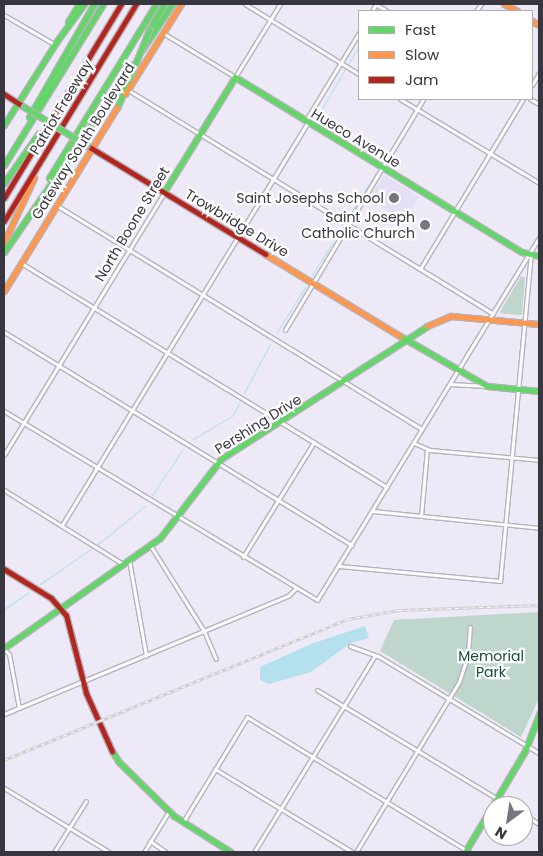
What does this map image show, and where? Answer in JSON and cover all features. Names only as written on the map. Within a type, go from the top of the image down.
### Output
[{"type":"main road","points":[[4,125],[79,4]]},
{"type":"main road","points":[[54,45],[84,4]]},
{"type":"main road","points":[[25,130],[26,122],[94,4]]},
{"type":"main road","points":[[4,165],[102,4]]},
{"type":"main road","name":"Patriot Freeway","points":[[4,198],[121,4]]},
{"type":"main road","name":"Patriot Freeway","points":[[4,221],[136,4]]},
{"type":"main road","points":[[17,232],[156,4]]},
{"type":"main road","points":[[117,108],[149,30],[164,4]]},
{"type":"main road","points":[[4,252],[172,4]]},
{"type":"main road","name":"Gateway South Boulevard","points":[[4,291],[180,4]]},
{"type":"main road","points":[[504,4],[515,10]]},
{"type":"main road","name":"Hueco Avenue","points":[[235,77],[455,211],[530,255],[539,256]]},
{"type":"main road","name":"North Boone Street","points":[[164,192],[235,77]]},
{"type":"main road","points":[[4,183],[63,93],[71,86]]},
{"type":"main road","name":"Trowbridge Drive","points":[[4,94],[458,372],[486,386],[539,391]]},
{"type":"main road","points":[[4,242],[35,171]]},
{"type":"main road","name":"Pershing Drive","points":[[4,648],[150,545],[178,517],[217,463],[406,340],[446,316],[491,317],[539,324]]},
{"type":"main road","points":[[4,569],[51,598],[61,609],[74,638],[83,681],[114,755],[169,811],[183,822],[232,852]]},
{"type":"main road","points":[[499,796],[528,746],[539,714]]},
{"type":"main road","points":[[466,852],[483,823]]},
{"type":"street","points":[[245,4],[358,73]]},
{"type":"street","name":"North Boone Street","points":[[235,77],[280,4]]},
{"type":"street","points":[[4,15],[54,45]]},
{"type":"street","name":"Hueco Avenue","points":[[163,33],[235,77]]},
{"type":"street","points":[[62,525],[238,237],[358,35]]},
{"type":"street","points":[[128,90],[420,269],[491,317]]},
{"type":"street","points":[[402,100],[539,183]]},
{"type":"street","points":[[285,330],[422,100]]},
{"type":"street","points":[[420,269],[522,100]]},
{"type":"street","name":"North Boone Street","points":[[4,455],[164,192]]},
{"type":"street","points":[[56,206],[422,429]]},
{"type":"street","points":[[4,411],[243,558],[317,600],[539,238]]},
{"type":"street","points":[[339,566],[500,581],[513,457],[530,255]]},
{"type":"street","points":[[21,263],[387,487]]},
{"type":"street","points":[[4,332],[352,545]]},
{"type":"street","points":[[450,384],[486,386]]},
{"type":"street","points":[[243,558],[314,442]]},
{"type":"street","points":[[414,442],[427,449],[539,460]]},
{"type":"street","points":[[421,516],[427,449]]},
{"type":"street","points":[[4,490],[124,564]]},
{"type":"street","points":[[373,511],[539,528]]},
{"type":"street","points":[[150,545],[204,631],[216,659]]},
{"type":"street","points":[[129,560],[146,655]]},
{"type":"street","points":[[4,714],[288,596],[295,589]]},
{"type":"street","points":[[356,852],[449,699],[466,663],[470,627]]},
{"type":"street","points":[[350,646],[375,655],[539,754]]},
{"type":"street","points":[[4,648],[9,654],[19,708]]},
{"type":"street","points":[[254,852],[375,655]]},
{"type":"street","points":[[317,690],[492,796]]},
{"type":"street","points":[[183,822],[247,718],[466,852]]},
{"type":"street","points":[[215,769],[352,852]]},
{"type":"street","points":[[4,788],[109,852]]},
{"type":"street","points":[[54,852],[86,801]]},
{"type":"street","points":[[144,852],[169,811]]},
{"type":"street","points":[[150,841],[166,852]]},
{"type":"shaded area","name":"Saint Josephs School","points":[[384,175],[419,197],[404,220],[369,199]]},
{"type":"green space","points":[[521,276],[525,278],[522,315],[503,314],[500,312]]},
{"type":"green space","name":"Memorial Park","points":[[539,612],[539,698],[521,737],[380,651],[394,620]]},
{"type":"water","points":[[365,626],[369,638],[351,643],[311,672],[269,684],[260,680],[260,667],[311,644]]},
{"type":"waterway","points":[[349,63],[358,48]]},
{"type":"waterway","points":[[317,117],[345,69]]},
{"type":"waterway","points":[[347,219],[377,171]]},
{"type":"waterway","points":[[312,275],[343,226]]},
{"type":"waterway","points":[[277,332],[306,286]]},
{"type":"waterway","points":[[244,393],[270,344]]},
{"type":"waterway","points":[[193,439],[232,416],[239,404]]},
{"type":"waterway","points":[[152,495],[183,449]]},
{"type":"waterway","points":[[98,544],[145,506]]},
{"type":"waterway","points":[[40,584],[91,549]]},
{"type":"waterway","points":[[4,609],[29,592]]},
{"type":"railway","points":[[4,760],[348,619],[399,610],[539,605]]},
{"type":"traffic: fast","points":[[68,22],[79,4]]},
{"type":"traffic: fast","points":[[54,45],[84,4]]},
{"type":"traffic: fast","points":[[29,117],[94,4]]},
{"type":"traffic: fast","points":[[4,165],[103,4]]},
{"type":"traffic: fast","points":[[49,178],[156,4]]},
{"type":"traffic: fast","points":[[149,30],[164,4]]},
{"type":"traffic: fast","points":[[142,50],[172,4]]},
{"type":"traffic: fast","points":[[130,77],[149,30]]},
{"type":"traffic: fast","points":[[4,125],[55,44]]},
{"type":"traffic: fast","points":[[4,252],[133,64]]},
{"type":"traffic: fast","points":[[117,108],[130,77]]},
{"type":"traffic: fast","points":[[164,192],[235,77],[522,252],[539,256]]},
{"type":"traffic: fast","points":[[24,107],[86,145]]},
{"type":"traffic: fast","points":[[4,183],[39,133]]},
{"type":"traffic: fast","points":[[4,648],[160,538],[221,459],[427,326]]},
{"type":"traffic: fast","points":[[400,336],[487,386],[539,391]]},
{"type":"traffic: fast","points":[[465,852],[525,751],[539,714]]},
{"type":"traffic: fast","points":[[112,751],[119,762],[174,816],[231,852]]},
{"type":"traffic: slow","points":[[125,94],[181,4]]},
{"type":"traffic: slow","points":[[504,4],[515,10]]},
{"type":"traffic: slow","points":[[533,22],[539,25]]},
{"type":"traffic: slow","points":[[4,291],[117,107]]},
{"type":"traffic: slow","points":[[4,242],[34,178]]},
{"type":"traffic: slow","points":[[265,254],[400,336]]},
{"type":"traffic: slow","points":[[427,326],[451,316],[539,324]]},
{"type":"traffic: jam","points":[[4,198],[121,4]]},
{"type":"traffic: jam","points":[[4,221],[136,4]]},
{"type":"traffic: jam","points":[[4,94],[24,107]]},
{"type":"traffic: jam","points":[[86,145],[265,254]]},
{"type":"traffic: jam","points":[[4,569],[51,598],[66,615],[86,693],[112,751]]},
{"type":"place","name":"Saint Josephs School","points":[[394,198]]},
{"type":"place","name":"Saint Joseph Catholic Church","points":[[425,225]]}]
